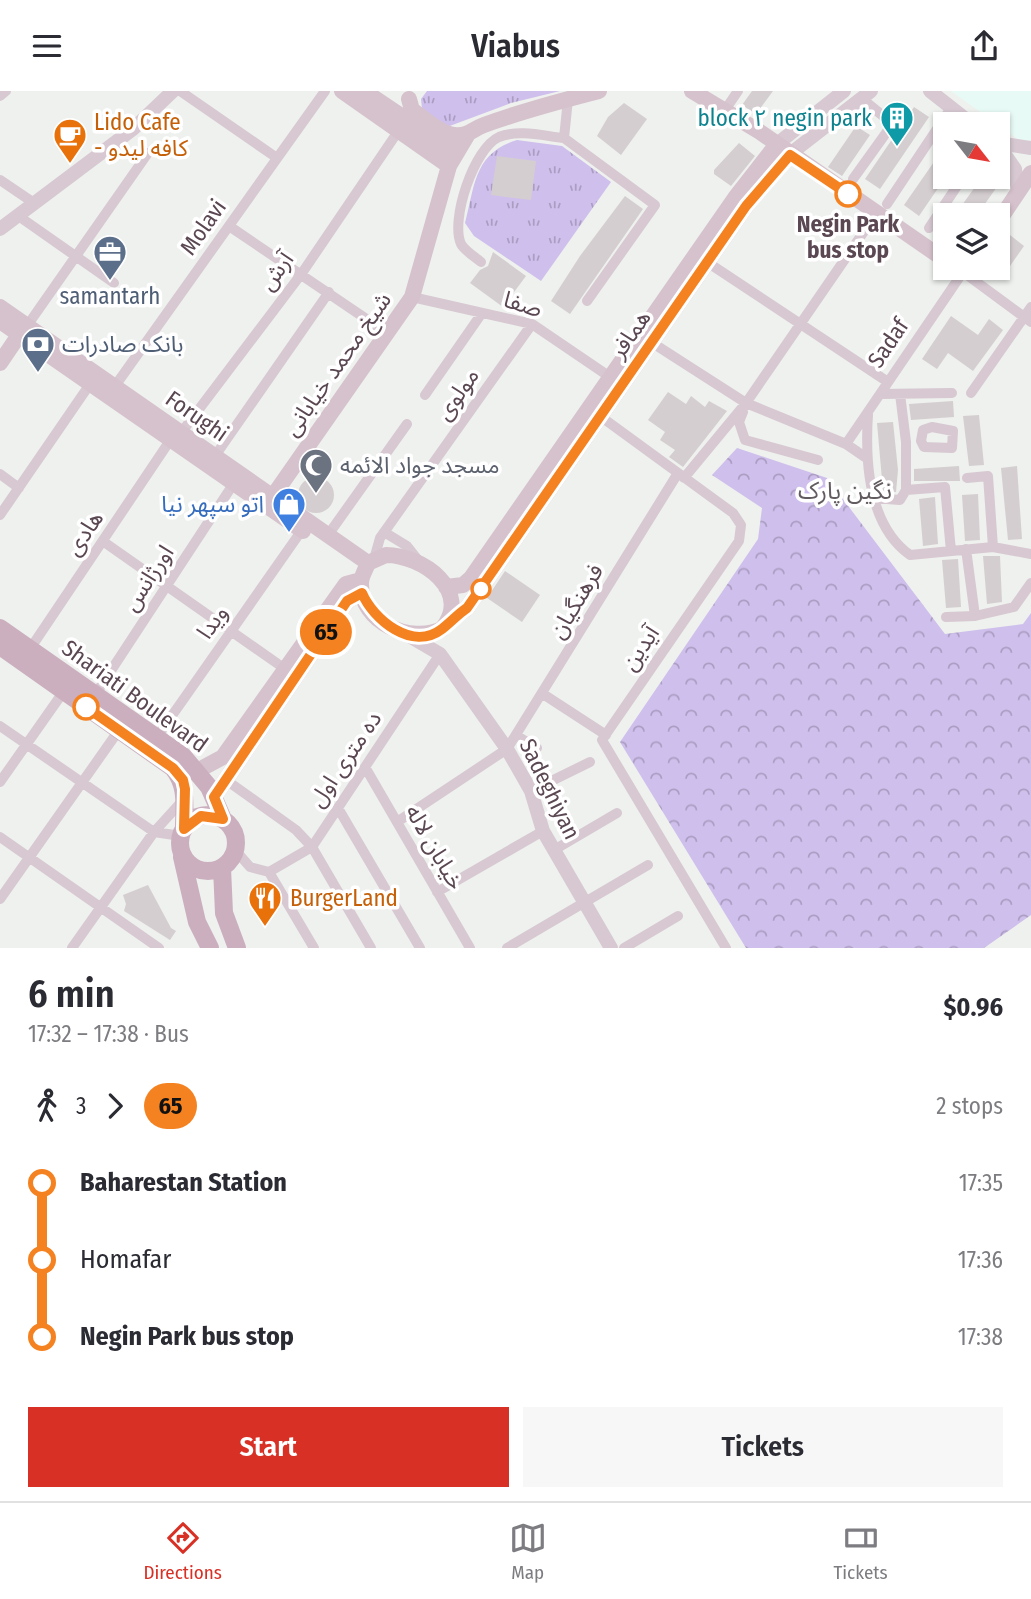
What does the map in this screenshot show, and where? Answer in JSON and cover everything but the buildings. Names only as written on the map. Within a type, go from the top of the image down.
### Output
[{"type":"main road","points":[[342,91],[401,123],[453,160]]},
{"type":"main road","points":[[412,95],[412,110],[445,133],[468,134],[479,127],[523,111],[599,91]]},
{"type":"main road","points":[[690,92],[725,110],[790,155],[881,209],[933,250]]},
{"type":"main road","points":[[374,94],[401,123]]},
{"type":"main road","points":[[401,123],[412,95]]},
{"type":"main road","name":"شیخ محمد خیابانی","points":[[273,496],[412,297],[453,160],[468,134]]},
{"type":"main road","name":"همافر","points":[[446,587],[463,585],[471,578],[514,528],[600,416],[651,342],[701,258],[777,144]]},
{"type":"main road","name":"همافر","points":[[445,625],[467,608],[514,528],[610,377],[701,258],[790,155]]},
{"type":"main road","points":[[1010,204],[1031,173]]},
{"type":"main road","name":"Forughi","points":[[0,307],[23,330],[90,384],[176,436],[215,456],[328,535],[366,574]]},
{"type":"main road","name":"Forughi","points":[[0,321],[23,330],[114,386],[234,483],[366,574]]},
{"type":"main road","points":[[0,363],[23,330]]},
{"type":"main road","points":[[214,797],[252,730],[346,585],[398,555],[418,561],[433,571],[446,587],[452,610],[445,625],[427,635],[404,633],[380,619],[366,574]]},
{"type":"main road","name":"Shariati Boulevard","points":[[0,628],[64,691],[173,768],[183,780],[185,798],[182,838],[198,922],[210,948]]},
{"type":"main road","name":"Shariati Boulevard","points":[[2,651],[31,656],[157,737],[197,771],[214,797],[223,819]]},
{"type":"main road","points":[[197,771],[223,757],[252,730]]},
{"type":"main road","points":[[222,868],[201,871],[188,863],[182,838],[201,816],[223,819],[236,836],[236,851],[222,868],[224,913],[237,948]]},
{"type":"main road","points":[[194,904],[204,892],[214,891],[223,896]]},
{"type":"street","points":[[0,96],[6,91]]},
{"type":"street","points":[[0,229],[133,129],[173,91]]},
{"type":"street","points":[[180,91],[277,158]]},
{"type":"street","name":"Molavi","points":[[114,386],[325,91]]},
{"type":"street","points":[[725,110],[738,91]]},
{"type":"street","name":"همافر","points":[[777,144],[844,91]]},
{"type":"street","points":[[930,91],[956,112]]},
{"type":"street","points":[[853,179],[896,119],[866,94]]},
{"type":"street","name":"همافر","points":[[790,155],[866,94]]},
{"type":"street","points":[[564,138],[568,99]]},
{"type":"street","name":"فرهنگیان","points":[[507,750],[681,476],[746,403],[951,108]]},
{"type":"street","name":"آرش","points":[[176,436],[302,273],[401,123]]},
{"type":"street","points":[[481,262],[462,246],[456,225],[475,163],[485,147],[499,137],[518,133],[564,138],[655,205],[587,301]]},
{"type":"street","points":[[1010,145],[1031,148]]},
{"type":"street","points":[[23,330],[148,153]]},
{"type":"street","points":[[1010,162],[1015,169],[1018,192]]},
{"type":"street","points":[[0,180],[34,203]]},
{"type":"street","points":[[929,228],[955,189]]},
{"type":"street","points":[[17,215],[114,283]]},
{"type":"street","points":[[229,226],[387,333]]},
{"type":"street","points":[[701,258],[888,382]]},
{"type":"street","name":"Sadaf","points":[[846,444],[955,280]]},
{"type":"street","points":[[976,280],[1027,319]]},
{"type":"street","points":[[215,456],[329,292]]},
{"type":"street","name":"صفا","points":[[412,297],[532,324],[610,377]]},
{"type":"street","points":[[971,393],[1027,319],[1031,307]]},
{"type":"street","points":[[425,395],[482,313]]},
{"type":"street","name":"مولوی","points":[[366,574],[376,544],[532,324]]},
{"type":"street","points":[[651,342],[746,403],[846,444],[865,457]]},
{"type":"street","points":[[0,515],[90,384]]},
{"type":"street","points":[[880,394],[952,393]]},
{"type":"street","points":[[874,498],[900,500],[906,490],[906,442],[900,394]]},
{"type":"street","points":[[746,403],[739,422],[745,440],[818,460]]},
{"type":"street","points":[[868,411],[865,457],[874,498],[896,545],[910,555],[993,547],[1031,554]]},
{"type":"street","name":"آیدین","points":[[600,416],[733,513],[741,525],[740,541],[606,735]]},
{"type":"street","points":[[328,535],[407,424]]},
{"type":"street","name":"هادی","points":[[31,656],[176,436]]},
{"type":"street","points":[[906,442],[921,441]]},
{"type":"street","points":[[0,474],[19,488]]},
{"type":"street","points":[[967,478],[988,476],[993,547]]},
{"type":"street","name":"اورژانس","points":[[94,695],[168,587],[234,483]]},
{"type":"street","points":[[906,490],[945,487],[951,551]]},
{"type":"street","name":"ویدا","points":[[157,737],[302,530]]},
{"type":"street","points":[[384,532],[407,546],[418,561]]},
{"type":"street","points":[[104,542],[291,673]]},
{"type":"street","points":[[966,549],[975,616]]},
{"type":"street","points":[[946,617],[975,616],[1014,607],[1031,583]]},
{"type":"street","points":[[404,633],[440,654],[445,625]]},
{"type":"street","name":"Sadeghiyan","points":[[440,654],[507,750],[531,791],[543,831],[607,947]]},
{"type":"street","name":"ده متری اول","points":[[270,872],[312,847],[440,654]]},
{"type":"street","points":[[0,782],[64,691]]},
{"type":"street","points":[[543,694],[606,735],[602,740],[726,948]]},
{"type":"street","points":[[0,726],[154,832],[182,838]]},
{"type":"street","points":[[0,899],[119,730]]},
{"type":"street","points":[[517,736],[537,748]]},
{"type":"street","points":[[397,822],[507,750]]},
{"type":"street","points":[[531,791],[590,762]]},
{"type":"street","name":"خیابان لاله","points":[[365,767],[470,948]]},
{"type":"street","points":[[226,780],[296,830],[312,847],[372,948]]},
{"type":"street","points":[[72,948],[154,832],[185,798]]},
{"type":"street","points":[[338,808],[420,948]]},
{"type":"street","points":[[554,850],[617,813]]},
{"type":"street","points":[[437,892],[543,831]]},
{"type":"street","points":[[0,837],[159,948]]},
{"type":"street","points":[[236,851],[250,867],[270,872],[314,948]]},
{"type":"street","points":[[507,948],[648,865]]},
{"type":"street","points":[[624,948],[678,916]]},
{"type":"shaded area","points":[[951,91],[1031,91],[1031,140],[1022,142],[1010,133],[1010,112],[980,112]]},
{"type":"green space","points":[[427,91],[560,91],[511,103],[447,127],[422,109],[421,99]]},
{"type":"green space","points":[[517,140],[562,146],[611,182],[541,281],[474,236],[465,223],[475,183],[484,162],[492,153]]},
{"type":"green space","points":[[737,448],[827,478],[945,634],[1023,624],[1031,613],[1031,915],[984,948],[746,948],[620,742],[758,539],[762,508],[712,475]]},
{"type":"bus line","name":"65","points":[[86,707],[173,768],[183,780],[184,829],[194,818],[201,816],[223,819],[214,797],[347,601],[362,593],[373,613],[387,625],[415,635],[439,631],[467,608],[746,206],[790,155],[848,194]]},
{"type":"place","name":"block ۲ negin park","points":[[897,148]]},
{"type":"place","name":"Lido Cafe - کافه لیدو","points":[[70,165]]},
{"type":"place","name":"Negin Park bus stop","points":[[848,194]]},
{"type":"place","name":"samantarh","points":[[110,282]]},
{"type":"place","name":"بانک صادرات","points":[[38,374]]},
{"type":"place","name":"مسجد جواد الائمه","points":[[316,495]]},
{"type":"place","name":"اتو سپهر نیا","points":[[289,534]]},
{"type":"place","name":"BurgerLand","points":[[265,928]]},
{"type":"district","name":"نگین پارک","points":[[845,491]]}]
